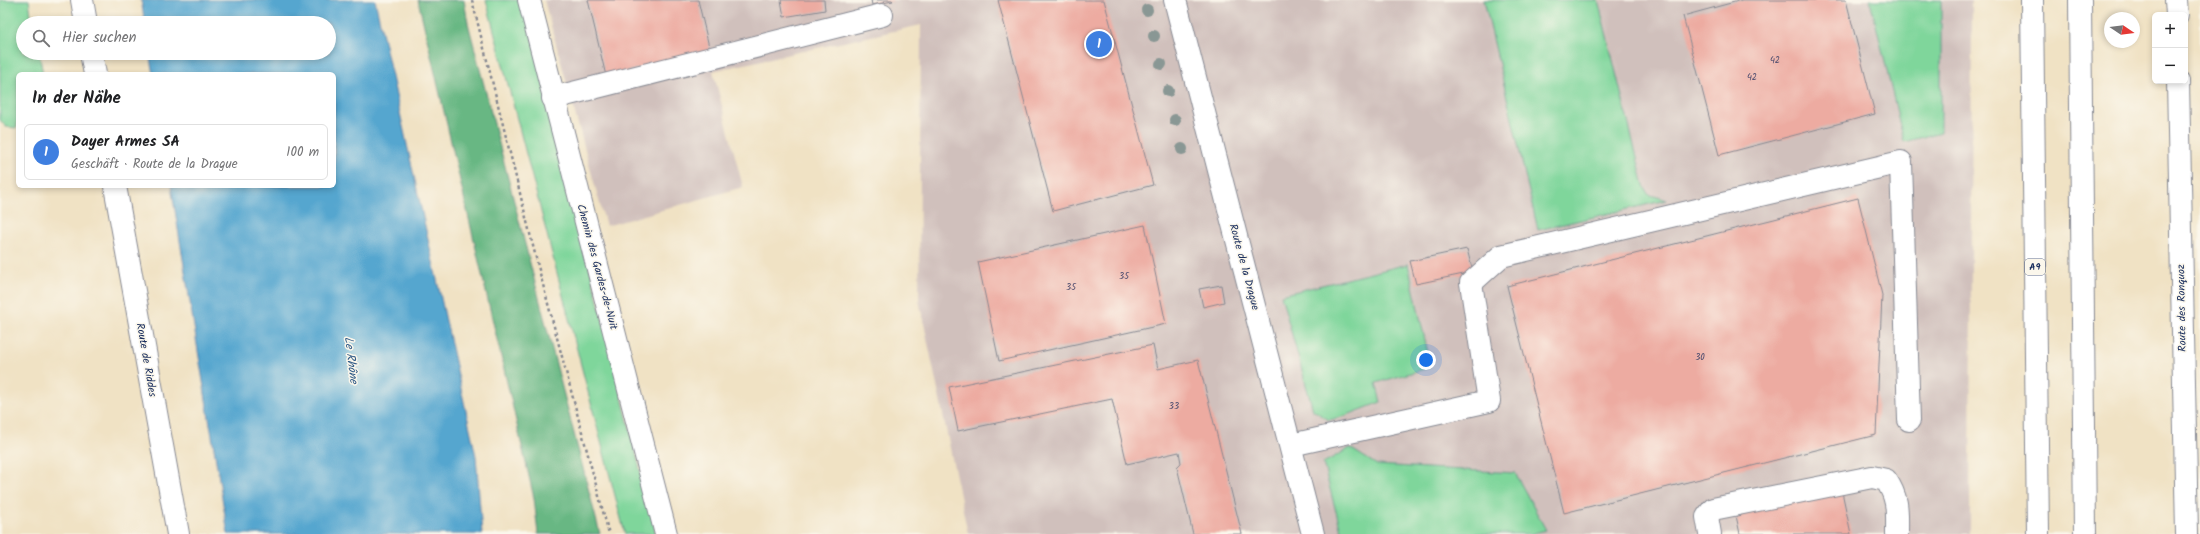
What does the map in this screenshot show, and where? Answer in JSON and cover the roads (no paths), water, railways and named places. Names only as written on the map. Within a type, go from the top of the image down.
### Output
[{"type":"main road","points":[[82,0],[85,16]]},
{"type":"main road","name":"Chemin des Gardes-de-Nuit","points":[[529,0],[666,534]]},
{"type":"main road","name":"Route de la Drague","points":[[1175,0],[1222,186],[1314,534]]},
{"type":"main road","name":"A9","points":[[2032,0],[2038,534]]},
{"type":"main road","points":[[2080,0],[2085,534]]},
{"type":"main road","points":[[2176,0],[2177,12]]},
{"type":"main road","points":[[553,98],[882,14]]},
{"type":"main road","points":[[92,60],[95,72]]},
{"type":"main road","name":"Route des Ronquoz","points":[[2178,84],[2187,534]]},
{"type":"main road","points":[[1291,445],[1489,401],[1471,283],[1501,256],[1901,162],[1909,420]]},
{"type":"main road","name":"Route de Riddes","points":[[115,188],[178,534]]},
{"type":"main road","points":[[1710,534],[1707,517],[1713,509],[1872,477],[1886,480],[1894,492],[1897,502],[1897,534]]},
{"type":"water","name":"Le Rhône","points":[[141,0],[375,0],[476,456],[482,534],[228,534],[171,188],[336,188],[336,72],[153,72],[150,60],[336,60],[336,16],[144,16]]},
{"type":"place","name":"Dayer Armes SA","points":[[1099,44]]}]
